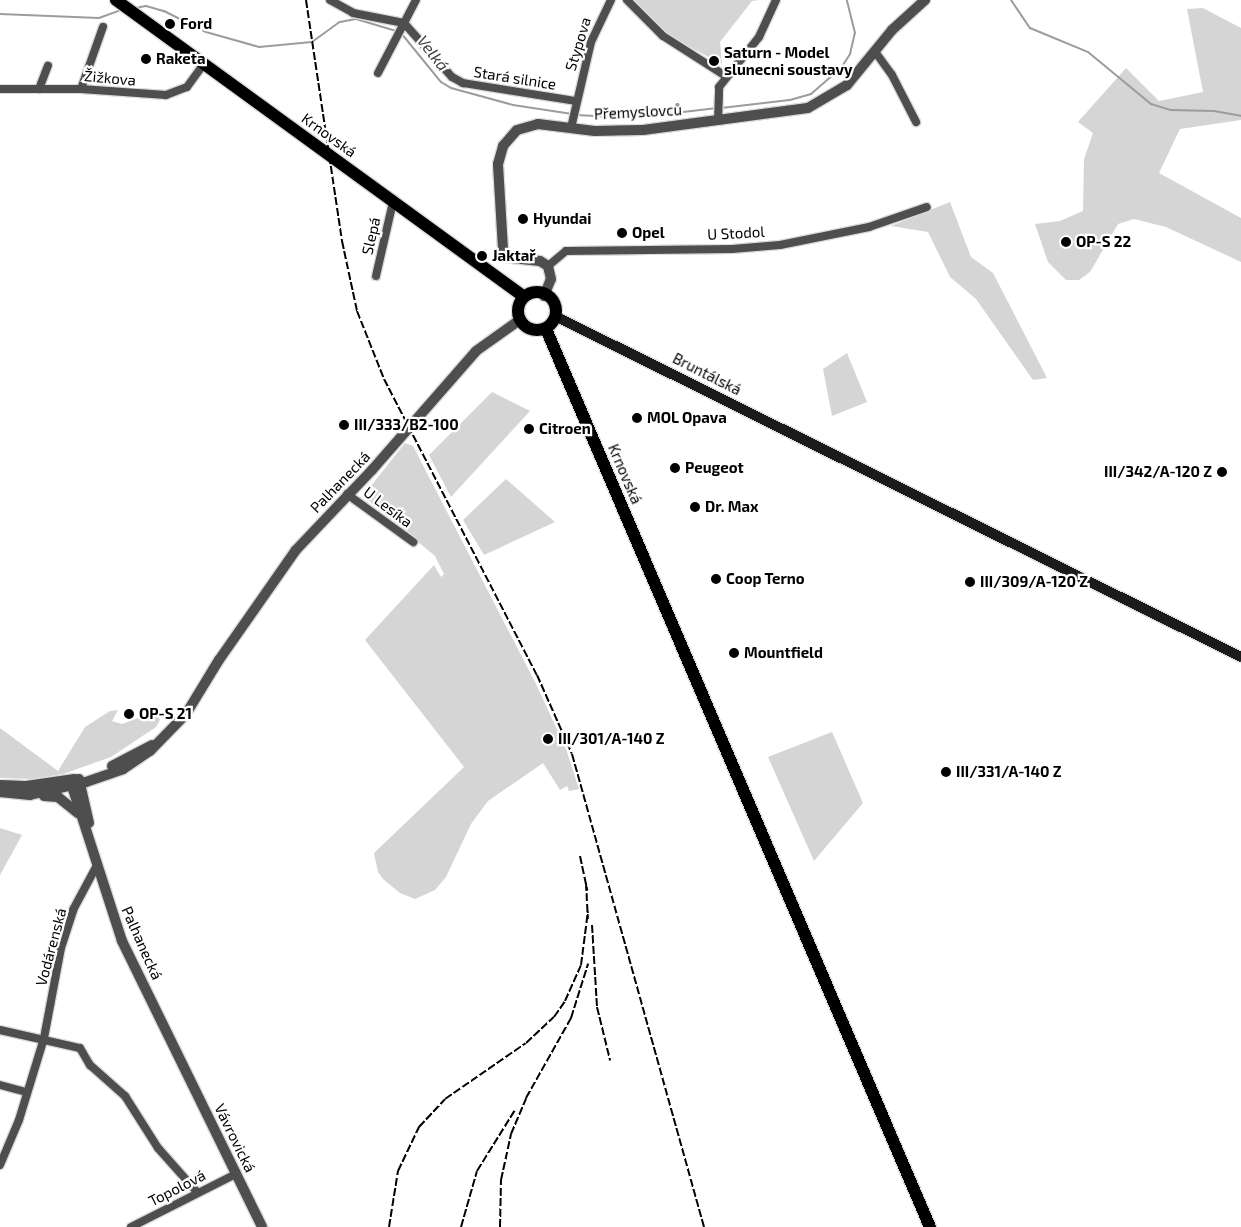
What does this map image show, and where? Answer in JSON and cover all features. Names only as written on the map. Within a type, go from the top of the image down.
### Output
[{"type":"main road","name":"Krnovská","points":[[119,1],[523,296]]},
{"type":"main road","points":[[534,292],[544,296],[554,305],[556,316],[546,329],[536,330],[516,322],[518,306],[523,296],[534,292]]},
{"type":"main road","name":"Bruntálská","points":[[556,316],[1241,657]]},
{"type":"main road","name":"Krnovská","points":[[546,329],[930,1227]]},
{"type":"street","points":[[330,0],[353,13],[402,28]]},
{"type":"street","points":[[378,73],[416,0]]},
{"type":"street","name":"Stypova","points":[[572,124],[575,104],[591,42],[611,0]]},
{"type":"street","points":[[627,0],[663,36],[727,76]]},
{"type":"street","points":[[718,118],[719,87],[759,37],[776,0]]},
{"type":"street","name":"Přemyslovců","points":[[548,266],[540,261],[511,258],[504,252],[499,160],[507,140],[524,126],[572,124],[625,131],[718,118],[792,112],[821,103],[847,84],[876,52],[892,30],[925,0]]},
{"type":"street","points":[[81,89],[103,27]]},
{"type":"street","name":"Stará silnice","points":[[402,28],[452,77],[463,83],[575,104]]},
{"type":"street","points":[[876,52],[892,75],[916,122]]},
{"type":"street","name":"Žižkova","points":[[0,89],[81,89],[147,95],[177,93],[187,87],[204,64]]},
{"type":"street","points":[[39,89],[48,66]]},
{"type":"street","name":"Slepá","points":[[376,276],[393,202]]},
{"type":"street","name":"U Stodol","points":[[548,266],[558,254],[566,251],[732,249],[780,245],[869,227],[927,207]]},
{"type":"street","points":[[544,296],[552,278],[548,266]]},
{"type":"street","name":"Palhanecká","points":[[75,782],[123,768],[141,758],[186,714],[219,660],[296,550],[391,449],[472,355],[516,322]]},
{"type":"street","name":"U Lesíka","points":[[347,494],[413,542]]},
{"type":"street","points":[[0,785],[26,786],[75,782]]},
{"type":"street","points":[[30,795],[75,782]]},
{"type":"street","name":"Palhanecká","points":[[75,782],[81,816],[87,831],[96,867],[122,941],[182,1062]]},
{"type":"street","name":"Palhanecká","points":[[75,782],[89,824],[87,831]]},
{"type":"street","points":[[0,792],[58,797],[81,816]]},
{"type":"street","name":"Vodárenská","points":[[0,1165],[27,1092],[44,1038],[61,948],[76,904],[96,867]]},
{"type":"street","points":[[0,1030],[44,1038],[80,1048],[90,1065],[125,1096],[158,1148],[197,1192]]},
{"type":"street","name":"Vávrovická","points":[[182,1062],[262,1227]]},
{"type":"street","points":[[0,1085],[27,1092]]},
{"type":"street","name":"Topolová","points":[[131,1227],[197,1192],[236,1174]]},
{"type":"shaded area","points":[[634,0],[760,0],[752,1],[720,42],[722,64],[667,35]]},
{"type":"shaded area","points":[[1203,8],[1241,28],[1241,120],[1180,129],[1159,173],[1241,218],[1241,262],[1166,227],[1134,219],[1118,224],[1090,272],[1079,280],[1066,280],[1048,262],[1035,224],[1060,221],[1083,211],[1084,159],[1093,133],[1078,122],[1126,68],[1159,101],[1203,92],[1187,9]]},
{"type":"shaded area","points":[[950,202],[971,257],[993,273],[1047,378],[1033,380],[976,299],[950,277],[928,232],[891,226]]},
{"type":"shaded area","points":[[847,353],[867,402],[832,416],[823,369]]},
{"type":"shaded area","points":[[492,392],[530,411],[451,497],[429,455]]},
{"type":"shaded area","points":[[405,443],[413,446],[536,684],[566,749],[579,789],[569,791],[567,786],[560,790],[543,763],[488,801],[471,824],[446,877],[435,890],[415,899],[400,893],[383,879],[378,872],[374,853],[464,767],[365,640],[434,565],[441,577],[444,574],[435,556],[363,496]]},
{"type":"shaded area","points":[[506,479],[555,522],[484,555],[463,520]]},
{"type":"shaded area","points":[[146,707],[157,713],[160,720],[156,727],[111,757],[63,774],[32,779],[0,778],[0,728],[58,771],[85,727],[110,711],[118,710],[112,721],[122,724],[138,718]]},
{"type":"shaded area","points":[[832,732],[863,803],[814,861],[768,757]]},
{"type":"shaded area","points":[[0,828],[22,835],[0,875]]},
{"type":"waterway","name":"Velká","points":[[721,108],[790,100],[811,94],[841,68],[850,54],[855,33],[847,0]]},
{"type":"waterway","points":[[1011,0],[1030,28],[1088,52],[1151,104],[1171,110],[1214,111],[1241,116]]},
{"type":"waterway","name":"Velká","points":[[135,8],[146,6],[164,11],[206,32],[259,47],[312,42],[340,22],[356,19],[396,31]]},
{"type":"waterway","name":"Velká","points":[[0,14],[99,18],[121,10]]},
{"type":"waterway","name":"Velká","points":[[401,33],[441,82],[451,88],[513,105],[572,114]]},
{"type":"waterway","name":"Velká","points":[[577,115],[631,118],[717,108]]},
{"type":"railway","points":[[306,0],[342,241],[357,311],[384,379],[537,675],[572,754],[704,1227]]},
{"type":"railway","points":[[580,856],[587,890]]},
{"type":"railway","points":[[586,883],[588,919]]},
{"type":"railway","points":[[389,1227],[398,1171],[419,1127],[445,1099],[526,1043],[554,1017],[565,1001],[581,965],[588,911]]},
{"type":"railway","points":[[592,925],[597,1007],[610,1060]]},
{"type":"railway","points":[[500,1227],[501,1180],[511,1134],[526,1098],[571,1018],[588,964]]},
{"type":"railway","points":[[461,1227],[477,1171],[515,1110]]},
{"type":"place","name":"Ford","points":[[170,24]]},
{"type":"place","name":"Raketa","points":[[146,59]]},
{"type":"place","name":"Saturn - Model slunecni soustavy","points":[[714,61]]},
{"type":"place","name":"Hyundai","points":[[523,219]]},
{"type":"place","name":"Opel","points":[[622,233]]},
{"type":"place","name":"OP-S 22","points":[[1066,242]]},
{"type":"place","name":"Jaktař","points":[[482,256]]},
{"type":"place","name":"MOL Opava","points":[[637,418]]},
{"type":"place","name":"III/333/B2-100","points":[[344,425]]},
{"type":"place","name":"Citroen","points":[[529,429]]},
{"type":"place","name":"Peugeot","points":[[675,468]]},
{"type":"place","name":"III/342/A-120 Z","points":[[1222,472]]},
{"type":"place","name":"Dr. Max","points":[[695,507]]},
{"type":"place","name":"Coop Terno","points":[[716,579]]},
{"type":"place","name":"III/309/A-120 Z","points":[[970,582]]},
{"type":"place","name":"Mountfield","points":[[734,653]]},
{"type":"place","name":"OP-S 21","points":[[129,714]]},
{"type":"place","name":"III/301/A-140 Z","points":[[548,739]]},
{"type":"place","name":"III/331/A-140 Z","points":[[946,772]]}]
